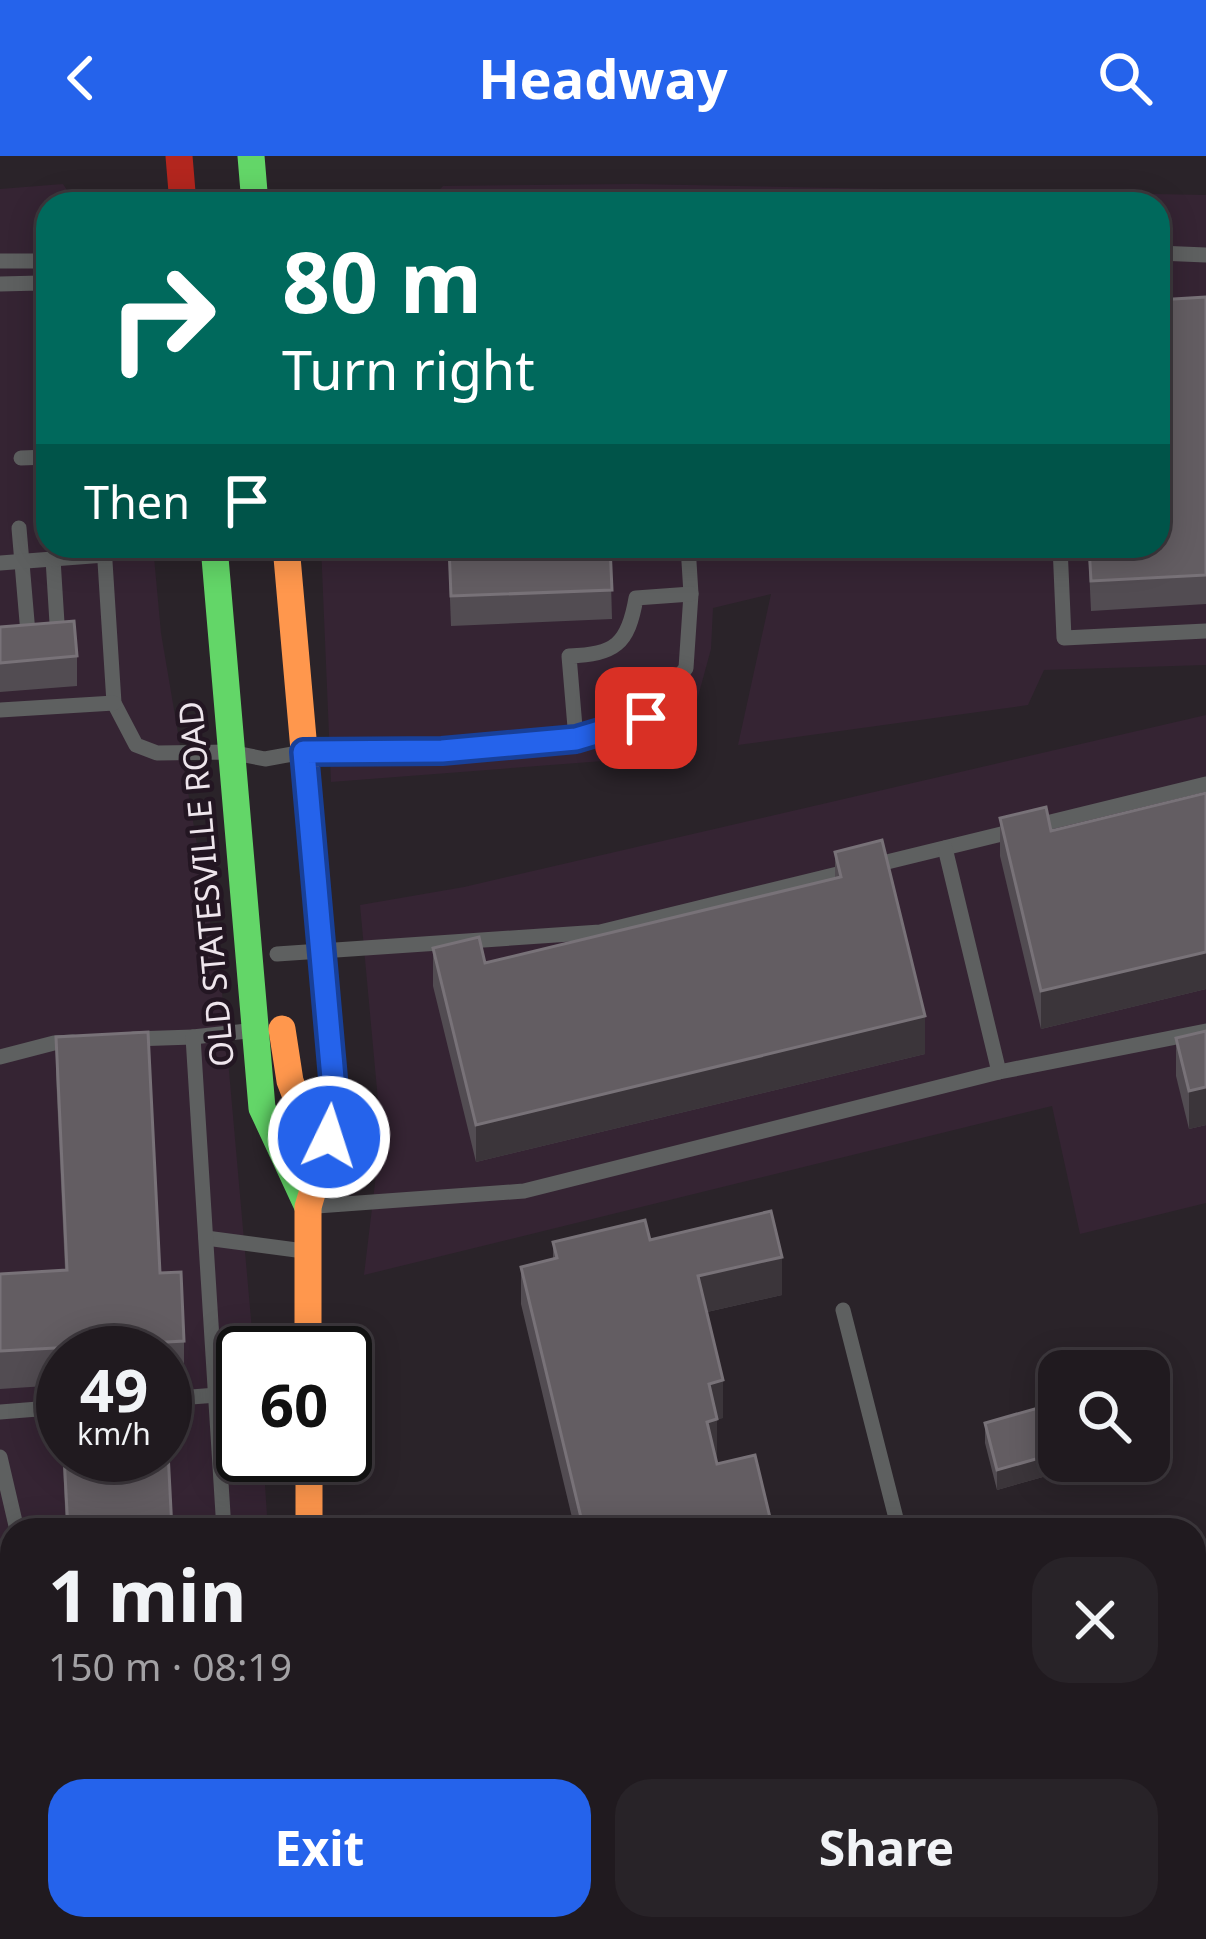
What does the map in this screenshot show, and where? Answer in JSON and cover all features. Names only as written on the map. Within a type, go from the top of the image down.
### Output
[{"type":"main road","points":[[179,156],[182,192]]},
{"type":"main road","points":[[251,156],[254,192]]},
{"type":"main road","name":"OLD STATESVILLE ROAD","points":[[219,558],[230,752],[262,1108],[308,1207]]},
{"type":"main road","points":[[223,558],[238,599],[252,670]]},
{"type":"main road","name":"OLD STATESVILLE ROAD","points":[[287,558],[336,1112],[308,1207],[307,1326]]},
{"type":"main road","points":[[260,722],[265,770]]},
{"type":"main road","points":[[276,943],[290,1081],[321,1162]]},
{"type":"main road","points":[[309,1482],[309,1518]]},
{"type":"lane","points":[[1170,254],[1206,255]]},
{"type":"lane","points":[[0,261],[36,261]]},
{"type":"lane","points":[[0,284],[36,283]]},
{"type":"lane","points":[[22,458],[36,458]]},
{"type":"lane","points":[[19,528],[29,654]]},
{"type":"lane","points":[[0,562],[38,558]]},
{"type":"lane","points":[[58,652],[59,558]]},
{"type":"lane","points":[[105,558],[114,703],[136,746],[157,753],[230,752],[265,770],[304,752],[442,751],[576,739],[646,718],[686,668],[689,558]]},
{"type":"lane","points":[[1061,558],[1064,638],[1206,631]]},
{"type":"lane","points":[[576,739],[569,656],[601,655],[620,642],[631,629],[636,598],[691,594]]},
{"type":"lane","points":[[61,687],[63,706]]},
{"type":"lane","points":[[33,689],[34,708]]},
{"type":"lane","points":[[0,710],[114,703]]},
{"type":"lane","points":[[276,943],[322,952],[600,932],[1206,784]]},
{"type":"lane","points":[[945,848],[998,1072]]},
{"type":"lane","points":[[124,1040],[256,1030]]},
{"type":"lane","points":[[308,1207],[524,1191],[998,1072],[1206,1031]]},
{"type":"lane","points":[[193,1037],[223,1518]]},
{"type":"lane","points":[[0,1057],[54,1042],[100,1041]]},
{"type":"lane","points":[[206,1238],[306,1251]]},
{"type":"lane","points":[[844,1310],[896,1518]]},
{"type":"lane","points":[[192,1397],[216,1395]]},
{"type":"lane","points":[[0,1412],[36,1409]]},
{"type":"lane","points":[[0,1457],[14,1518]]},
{"type":"shaded area","points":[[63,184],[68,192],[36,192],[36,558],[154,558],[161,633],[222,992],[252,1326],[216,1326],[216,1482],[265,1482],[267,1518],[0,1518],[0,189]]},
{"type":"shaded area","points":[[635,184],[1050,192],[437,192],[443,186]]},
{"type":"shaded area","points":[[1170,194],[1206,195],[1206,665],[1044,670],[1028,705],[738,745],[771,594],[713,608],[711,649],[693,715],[652,746],[603,761],[331,782],[322,558],[1170,558]]},
{"type":"shaded area","points":[[1206,715],[1206,1203],[1080,1234],[1052,1106],[364,1275],[381,1133],[360,905],[464,887]]},
{"type":"building","points":[[1206,297],[1206,575],[1091,581],[1090,558],[1170,558],[1170,299]]},
{"type":"building","points":[[449,558],[611,558],[612,590],[451,596]]},
{"type":"building","points":[[74,621],[77,656],[0,663],[0,627]]},
{"type":"building","points":[[1206,793],[1206,952],[1041,991],[1000,818],[1046,807],[1051,831]]},
{"type":"building","points":[[882,840],[925,1016],[476,1125],[433,948],[479,937],[485,963],[841,877],[835,852]]},
{"type":"building","points":[[1206,1031],[1206,1087],[1189,1091],[1176,1038]]},
{"type":"building","points":[[148,1032],[160,1273],[181,1272],[183,1326],[36,1326],[36,1349],[0,1351],[0,1274],[67,1270],[56,1037]]},
{"type":"building","points":[[771,1211],[782,1257],[698,1276],[723,1380],[709,1384],[717,1419],[707,1422],[717,1464],[755,1455],[770,1518],[581,1518],[521,1267],[557,1258],[553,1242],[645,1220],[650,1240]]},
{"type":"building","points":[[1038,1408],[1038,1458],[997,1470],[985,1423]]},
{"type":"building","points":[[65,1482],[170,1482],[171,1518],[67,1518]]},
{"type":"traffic: fast","points":[[251,156],[254,192]]},
{"type":"traffic: fast","points":[[215,558],[262,1108],[308,1207]]},
{"type":"traffic: slow","points":[[287,558],[336,1112],[308,1207],[308,1326]]},
{"type":"traffic: slow","points":[[282,1029],[290,1081],[321,1162]]},
{"type":"traffic: slow","points":[[309,1482],[309,1518]]},
{"type":"traffic: jam","points":[[179,156],[182,192]]},
{"type":"route","points":[[329,1137],[336,1112],[304,752],[442,751],[576,739],[646,718]]}]
